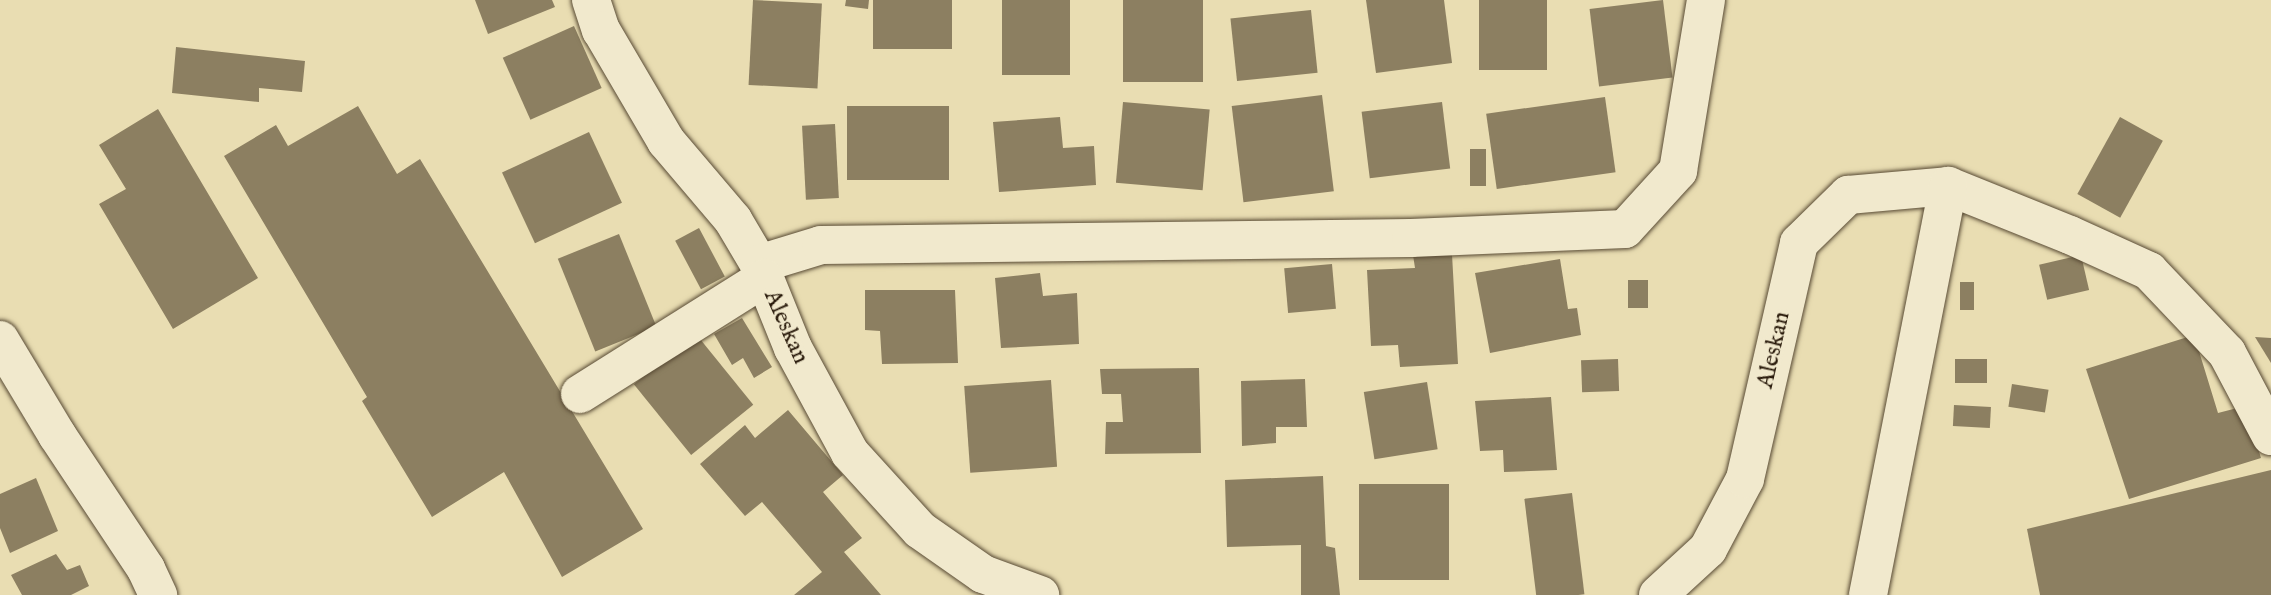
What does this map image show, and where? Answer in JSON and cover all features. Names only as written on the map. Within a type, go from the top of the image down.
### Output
[{"type":"street","name":"Aleskan","points":[[591,0],[601,30],[666,141],[733,220],[761,271],[793,348],[850,453],[920,530],[983,575],[1041,595]]},
{"type":"street","points":[[580,394],[761,271],[821,245],[1411,238],[1625,229],[1678,171],[1706,0]]},
{"type":"street","name":"Aleskan","points":[[1658,595],[1708,549],[1745,479],[1799,243],[1848,195],[1948,186]]},
{"type":"street","points":[[1868,595],[1948,186],[2070,234],[2149,271],[2227,353],[2271,436]]},
{"type":"street","points":[[0,340],[57,435],[145,569],[158,595]]},
{"type":"building","points":[[475,0],[552,0],[555,7],[488,34]]},
{"type":"building","points":[[753,0],[822,4],[817,88],[749,85]]},
{"type":"building","points":[[846,0],[869,0],[868,9],[845,6]]},
{"type":"building","points":[[873,0],[952,0],[952,49],[873,49]]},
{"type":"building","points":[[1002,0],[1070,0],[1070,75],[1002,75]]},
{"type":"building","points":[[1123,0],[1203,0],[1203,82],[1123,82]]},
{"type":"building","points":[[1366,0],[1444,0],[1452,63],[1376,73]]},
{"type":"building","points":[[1479,0],[1547,0],[1547,70],[1479,70]]},
{"type":"building","points":[[1663,0],[1673,77],[1599,86],[1590,9]]},
{"type":"building","points":[[1311,10],[1318,73],[1237,81],[1230,18]]},
{"type":"building","points":[[574,26],[602,88],[530,120],[503,58]]},
{"type":"building","points":[[176,47],[305,61],[302,92],[259,88],[259,102],[172,93]]},
{"type":"building","points":[[1322,95],[1334,191],[1243,202],[1232,106]]},
{"type":"building","points":[[1605,97],[1616,172],[1497,189],[1486,114]]},
{"type":"building","points":[[1123,102],[1210,110],[1203,190],[1116,183]]},
{"type":"building","points":[[1442,102],[1450,169],[1370,178],[1362,112]]},
{"type":"building","points":[[358,106],[397,174],[420,159],[643,529],[562,577],[504,472],[432,517],[362,401],[367,397],[224,156],[276,125],[288,146]]},
{"type":"building","points":[[847,106],[949,106],[949,180],[847,180]]},
{"type":"building","points":[[158,109],[258,278],[173,329],[99,204],[126,189],[99,145]]},
{"type":"building","points":[[1060,117],[1063,148],[1094,146],[1096,185],[999,192],[993,122]]},
{"type":"building","points":[[2120,117],[2163,141],[2120,218],[2077,194]]},
{"type":"building","points":[[835,124],[839,198],[806,200],[802,126]]},
{"type":"building","points":[[589,132],[622,203],[535,243],[502,173]]},
{"type":"building","points":[[1470,149],[1486,149],[1486,186],[1470,186]]},
{"type":"building","points":[[699,228],[725,277],[701,289],[675,241]]},
{"type":"building","points":[[619,234],[656,327],[595,351],[558,259]]},
{"type":"building","points":[[1452,254],[1458,364],[1400,367],[1398,345],[1371,346],[1367,270],[1415,268],[1413,255]]},
{"type":"building","points":[[2081,255],[2089,290],[2047,300],[2039,265]]},
{"type":"building","points":[[1560,259],[1568,309],[1577,308],[1581,335],[1490,353],[1475,273]]},
{"type":"building","points":[[1332,264],[1336,309],[1288,313],[1284,268]]},
{"type":"building","points":[[1040,273],[1043,296],[1077,293],[1079,344],[1001,348],[995,278]]},
{"type":"building","points":[[1628,280],[1648,280],[1648,308],[1628,308]]},
{"type":"building","points":[[1960,282],[1974,282],[1974,310],[1960,310]]},
{"type":"building","points":[[865,290],[955,290],[958,363],[882,364],[880,331],[865,330]]},
{"type":"building","points":[[742,318],[772,367],[754,378],[743,358],[732,365],[714,334]]},
{"type":"building","points":[[696,334],[753,405],[691,455],[634,384]]},
{"type":"building","points":[[2194,335],[2218,413],[2245,406],[2261,458],[2129,499],[2086,369]]},
{"type":"building","points":[[2255,337],[2271,338],[2271,363]]},
{"type":"building","points":[[1618,359],[1619,391],[1582,392],[1581,360]]},
{"type":"building","points":[[1955,359],[1987,359],[1987,383],[1955,383]]},
{"type":"building","points":[[1199,368],[1201,453],[1105,454],[1106,422],[1123,422],[1121,394],[1102,394],[1100,369]]},
{"type":"building","points":[[1305,379],[1307,427],[1276,427],[1276,443],[1242,446],[1241,381]]},
{"type":"building","points":[[1051,380],[1057,467],[970,473],[964,386]]},
{"type":"building","points":[[1427,382],[1438,449],[1374,459],[1364,392]]},
{"type":"building","points":[[2012,384],[2049,390],[2045,413],[2008,407]]},
{"type":"building","points":[[1551,397],[1557,470],[1504,472],[1503,450],[1480,451],[1475,401]]},
{"type":"building","points":[[1954,405],[1991,407],[1990,428],[1953,426]]},
{"type":"building","points":[[788,410],[843,475],[823,492],[862,538],[844,552],[881,595],[794,595],[822,572],[762,502],[745,516],[700,464],[745,425],[755,438]]},
{"type":"building","points":[[2271,470],[2271,595],[2040,595],[2027,529]]},
{"type":"building","points":[[1323,476],[1326,546],[1335,548],[1340,595],[1301,595],[1301,545],[1227,547],[1225,480]]},
{"type":"building","points":[[36,478],[58,531],[10,553],[0,528],[0,494]]},
{"type":"building","points":[[1359,484],[1449,484],[1449,580],[1359,580]]},
{"type":"building","points":[[1572,493],[1584,594],[1536,595],[1524,499]]},
{"type":"building","points":[[56,554],[67,570],[80,565],[89,586],[71,595],[22,595],[11,575]]}]
